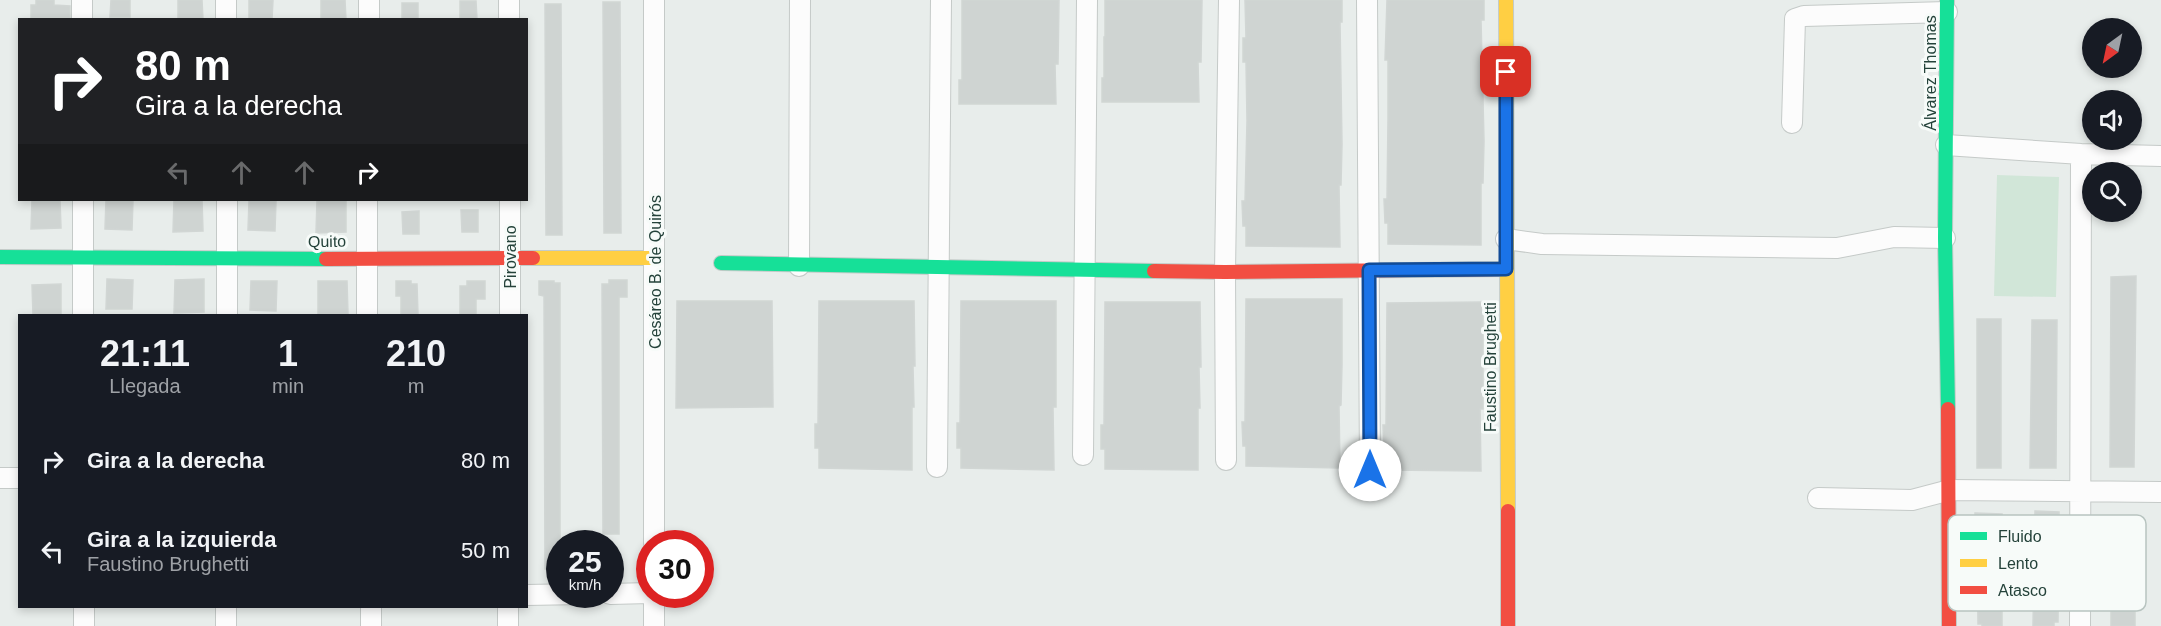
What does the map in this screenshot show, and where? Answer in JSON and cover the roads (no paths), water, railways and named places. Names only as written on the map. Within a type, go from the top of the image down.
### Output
[{"type":"street","points":[[82,0],[82,18]]},
{"type":"street","points":[[226,0],[226,18]]},
{"type":"street","points":[[369,0],[369,18]]},
{"type":"street","points":[[509,0],[509,18]]},
{"type":"street","name":"Cesáreo B. de Quirós","points":[[654,0],[654,530]]},
{"type":"street","points":[[800,0],[800,266]]},
{"type":"street","points":[[937,467],[941,0]]},
{"type":"street","points":[[1083,455],[1087,0]]},
{"type":"street","points":[[1226,460],[1225,272],[1229,0]]},
{"type":"street","points":[[1367,0],[1370,470]]},
{"type":"street","name":"Faustino Brughetti","points":[[1506,0],[1508,626]]},
{"type":"street","points":[[1792,123],[1796,19],[1804,16],[1947,6]]},
{"type":"street","name":"Álvarez Thomas","points":[[1947,6],[1945,238],[1950,515]]},
{"type":"street","points":[[1946,145],[2081,154],[2161,156]]},
{"type":"street","points":[[2081,154],[2081,515]]},
{"type":"street","points":[[83,201],[83,314]]},
{"type":"street","points":[[227,201],[227,314]]},
{"type":"street","points":[[367,201],[367,314]]},
{"type":"street","name":"Pirovano","points":[[510,201],[510,314]]},
{"type":"street","points":[[1506,238],[1542,244],[1838,248],[1894,237],[1945,238]]},
{"type":"street","name":"Quito","points":[[0,257],[655,258]]},
{"type":"street","points":[[721,263],[1225,272],[1506,269]]},
{"type":"street","points":[[0,478],[18,478]]},
{"type":"street","points":[[1818,498],[1912,500],[1950,490],[2161,492]]},
{"type":"street","points":[[528,595],[546,595]]},
{"type":"street","points":[[84,608],[84,626]]},
{"type":"street","points":[[226,608],[226,626]]},
{"type":"street","points":[[370,626],[371,608]]},
{"type":"street","points":[[508,608],[508,626]]},
{"type":"street","points":[[653,608],[654,626]]},
{"type":"street","name":"Álvarez Thomas","points":[[1949,611],[1949,626]]},
{"type":"street","points":[[2080,611],[2080,626]]}]
